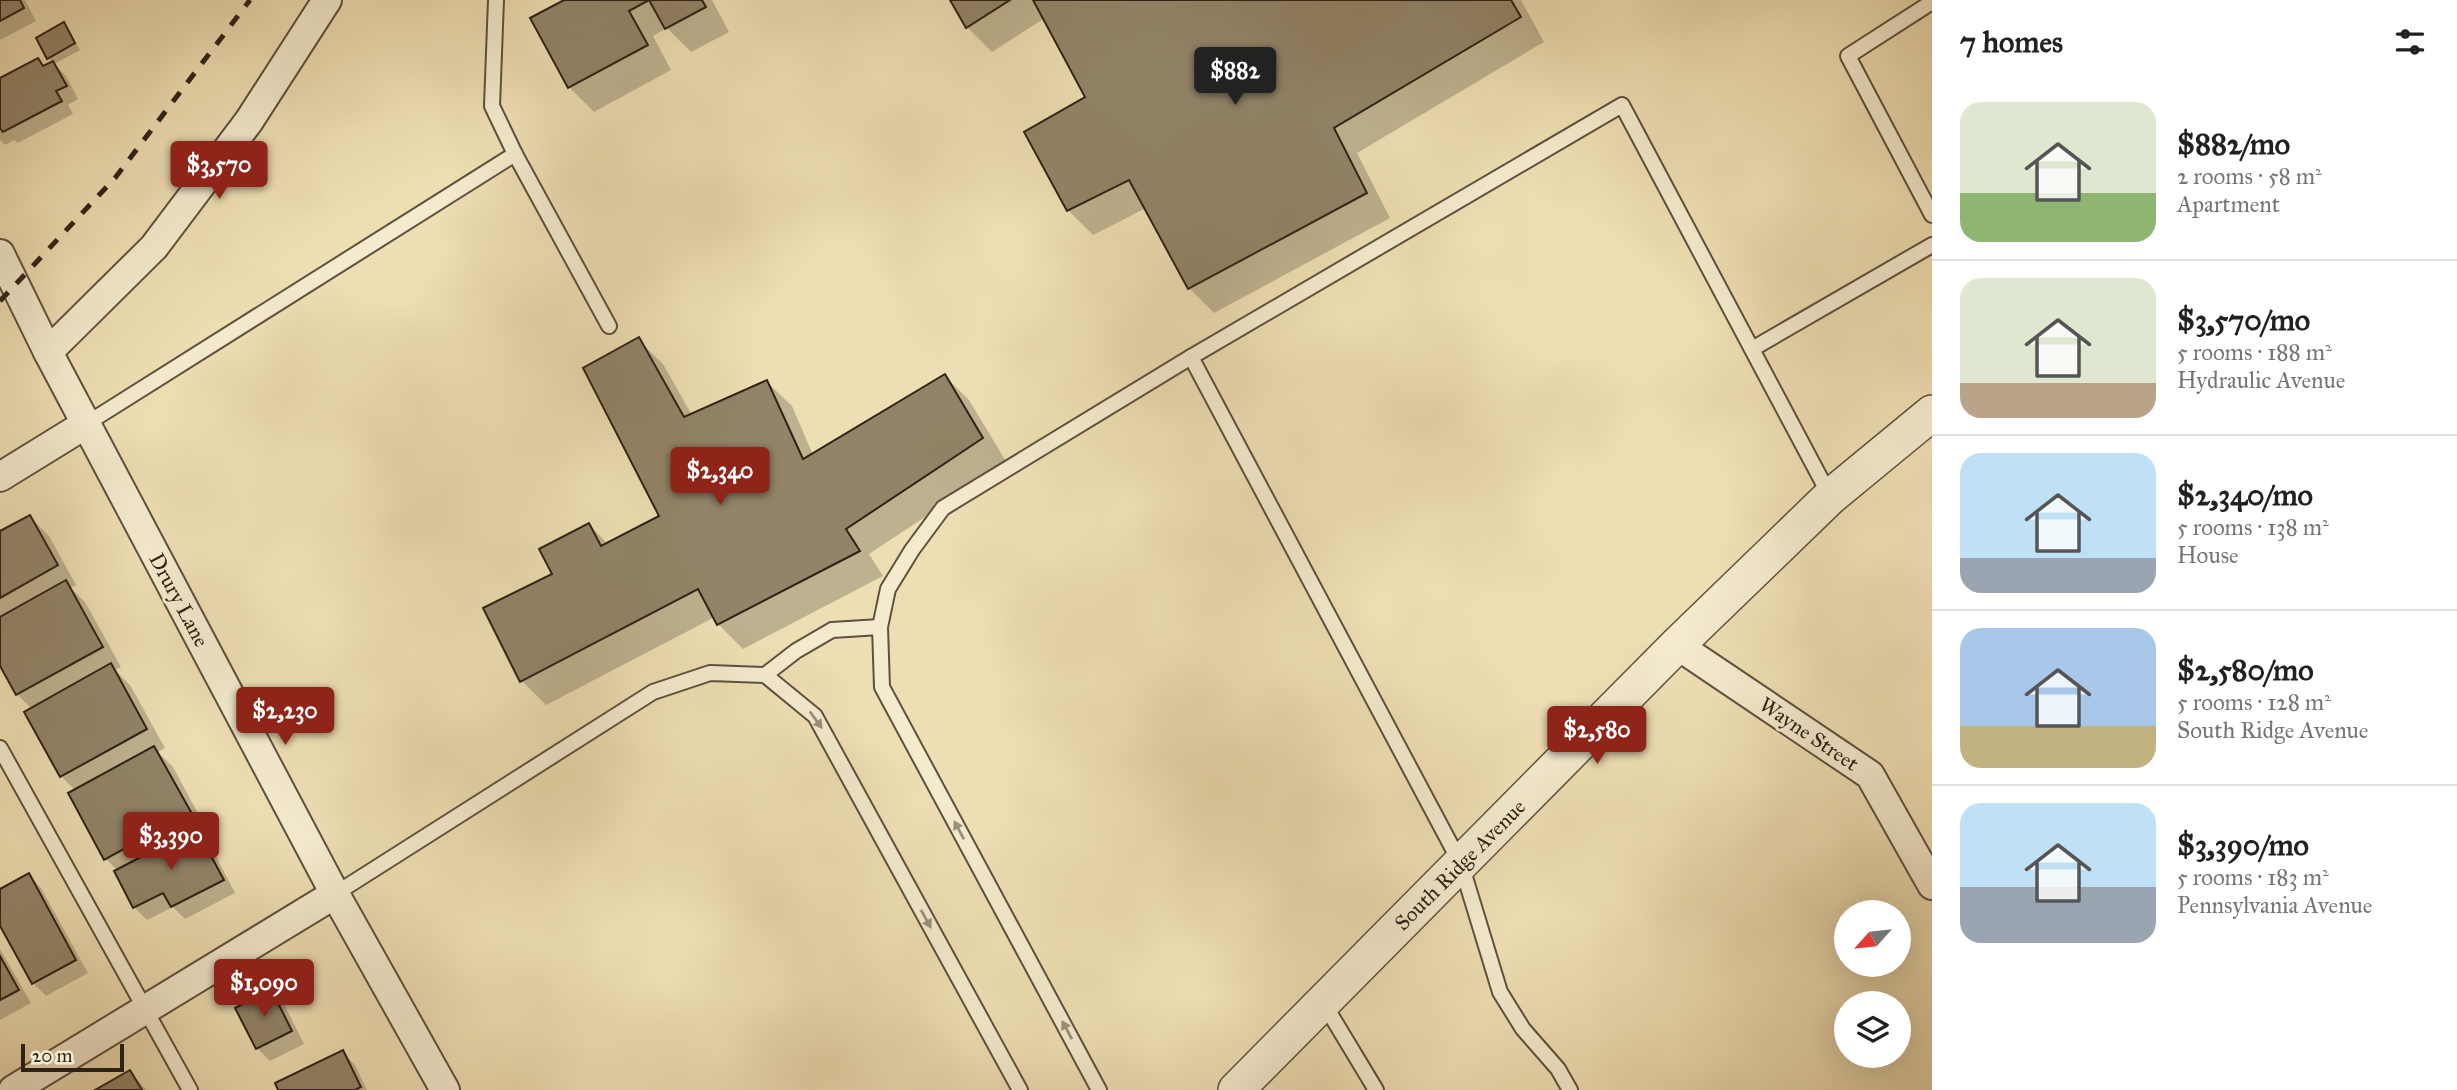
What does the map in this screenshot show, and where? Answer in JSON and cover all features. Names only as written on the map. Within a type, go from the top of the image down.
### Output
[{"type":"street","points":[[48,352],[154,247],[249,121],[327,0]]},
{"type":"street","name":"Drury Lane","points":[[0,254],[48,352],[335,894],[445,1090]]},
{"type":"street","name":"South Ridge Avenue","points":[[1236,1090],[1677,645],[1830,497],[1932,413]]},
{"type":"street","points":[[0,477],[86,424]]},
{"type":"street","name":"Wayne Street","points":[[1677,645],[1870,775],[1932,885]]},
{"type":"street","points":[[13,1090],[335,894]]},
{"type":"lane","points":[[496,0],[492,106],[515,154],[609,326]]},
{"type":"lane","points":[[1932,2],[1848,56],[1932,215]]},
{"type":"lane","points":[[1099,1090],[882,687],[880,627],[888,589],[943,508],[1191,357],[1622,105],[1830,497]]},
{"type":"lane","points":[[86,424],[515,154]]},
{"type":"lane","points":[[1752,349],[1932,245]]},
{"type":"lane","points":[[1191,357],[1461,864],[1500,992],[1523,1030],[1558,1069],[1570,1090]]},
{"type":"lane","points":[[765,675],[796,651],[832,630],[880,627]]},
{"type":"lane","points":[[335,894],[653,692],[710,673],[765,675],[816,716],[1020,1090]]},
{"type":"lane","points":[[0,748],[6,772],[190,1090]]},
{"type":"lane","points":[[1323,1002],[1376,1090]]},
{"type":"building","points":[[0,0],[20,0],[24,8],[0,21]]},
{"type":"building","points":[[564,0],[649,0],[629,11],[648,45],[568,88],[530,18]]},
{"type":"building","points":[[649,0],[702,0],[706,7],[665,29]]},
{"type":"building","points":[[950,0],[1010,0],[966,28]]},
{"type":"building","points":[[1033,0],[1511,0],[1521,17],[1334,128],[1367,193],[1188,289],[1129,180],[1067,211],[1024,132],[1085,97]]},
{"type":"building","points":[[64,22],[75,43],[47,59],[36,38]]},
{"type":"building","points":[[38,58],[43,66],[53,61],[67,86],[56,91],[62,101],[3,132],[0,128],[0,78]]},
{"type":"building","points":[[639,337],[684,417],[767,380],[803,459],[945,374],[983,438],[846,529],[860,551],[717,625],[698,589],[520,682],[483,608],[552,574],[539,549],[589,523],[601,546],[659,516],[583,368]]},
{"type":"building","points":[[30,515],[58,565],[0,598],[0,531]]},
{"type":"building","points":[[66,580],[103,647],[16,695],[0,666],[0,617]]},
{"type":"building","points":[[111,663],[147,729],[60,777],[24,712]]},
{"type":"building","points":[[154,746],[191,812],[104,860],[68,793]]},
{"type":"building","points":[[196,828],[224,880],[171,907],[163,893],[133,908],[114,871]]},
{"type":"building","points":[[29,873],[76,960],[32,984],[0,926],[0,889]]},
{"type":"building","points":[[0,956],[19,990],[0,1000]]},
{"type":"building","points":[[271,989],[292,1031],[256,1049],[235,1008]]},
{"type":"building","points":[[343,1050],[361,1087],[355,1090],[278,1090],[275,1083]]},
{"type":"building","points":[[130,1070],[142,1090],[95,1090]]},
{"type":"railway","points":[[0,301],[115,178],[250,0]]}]
